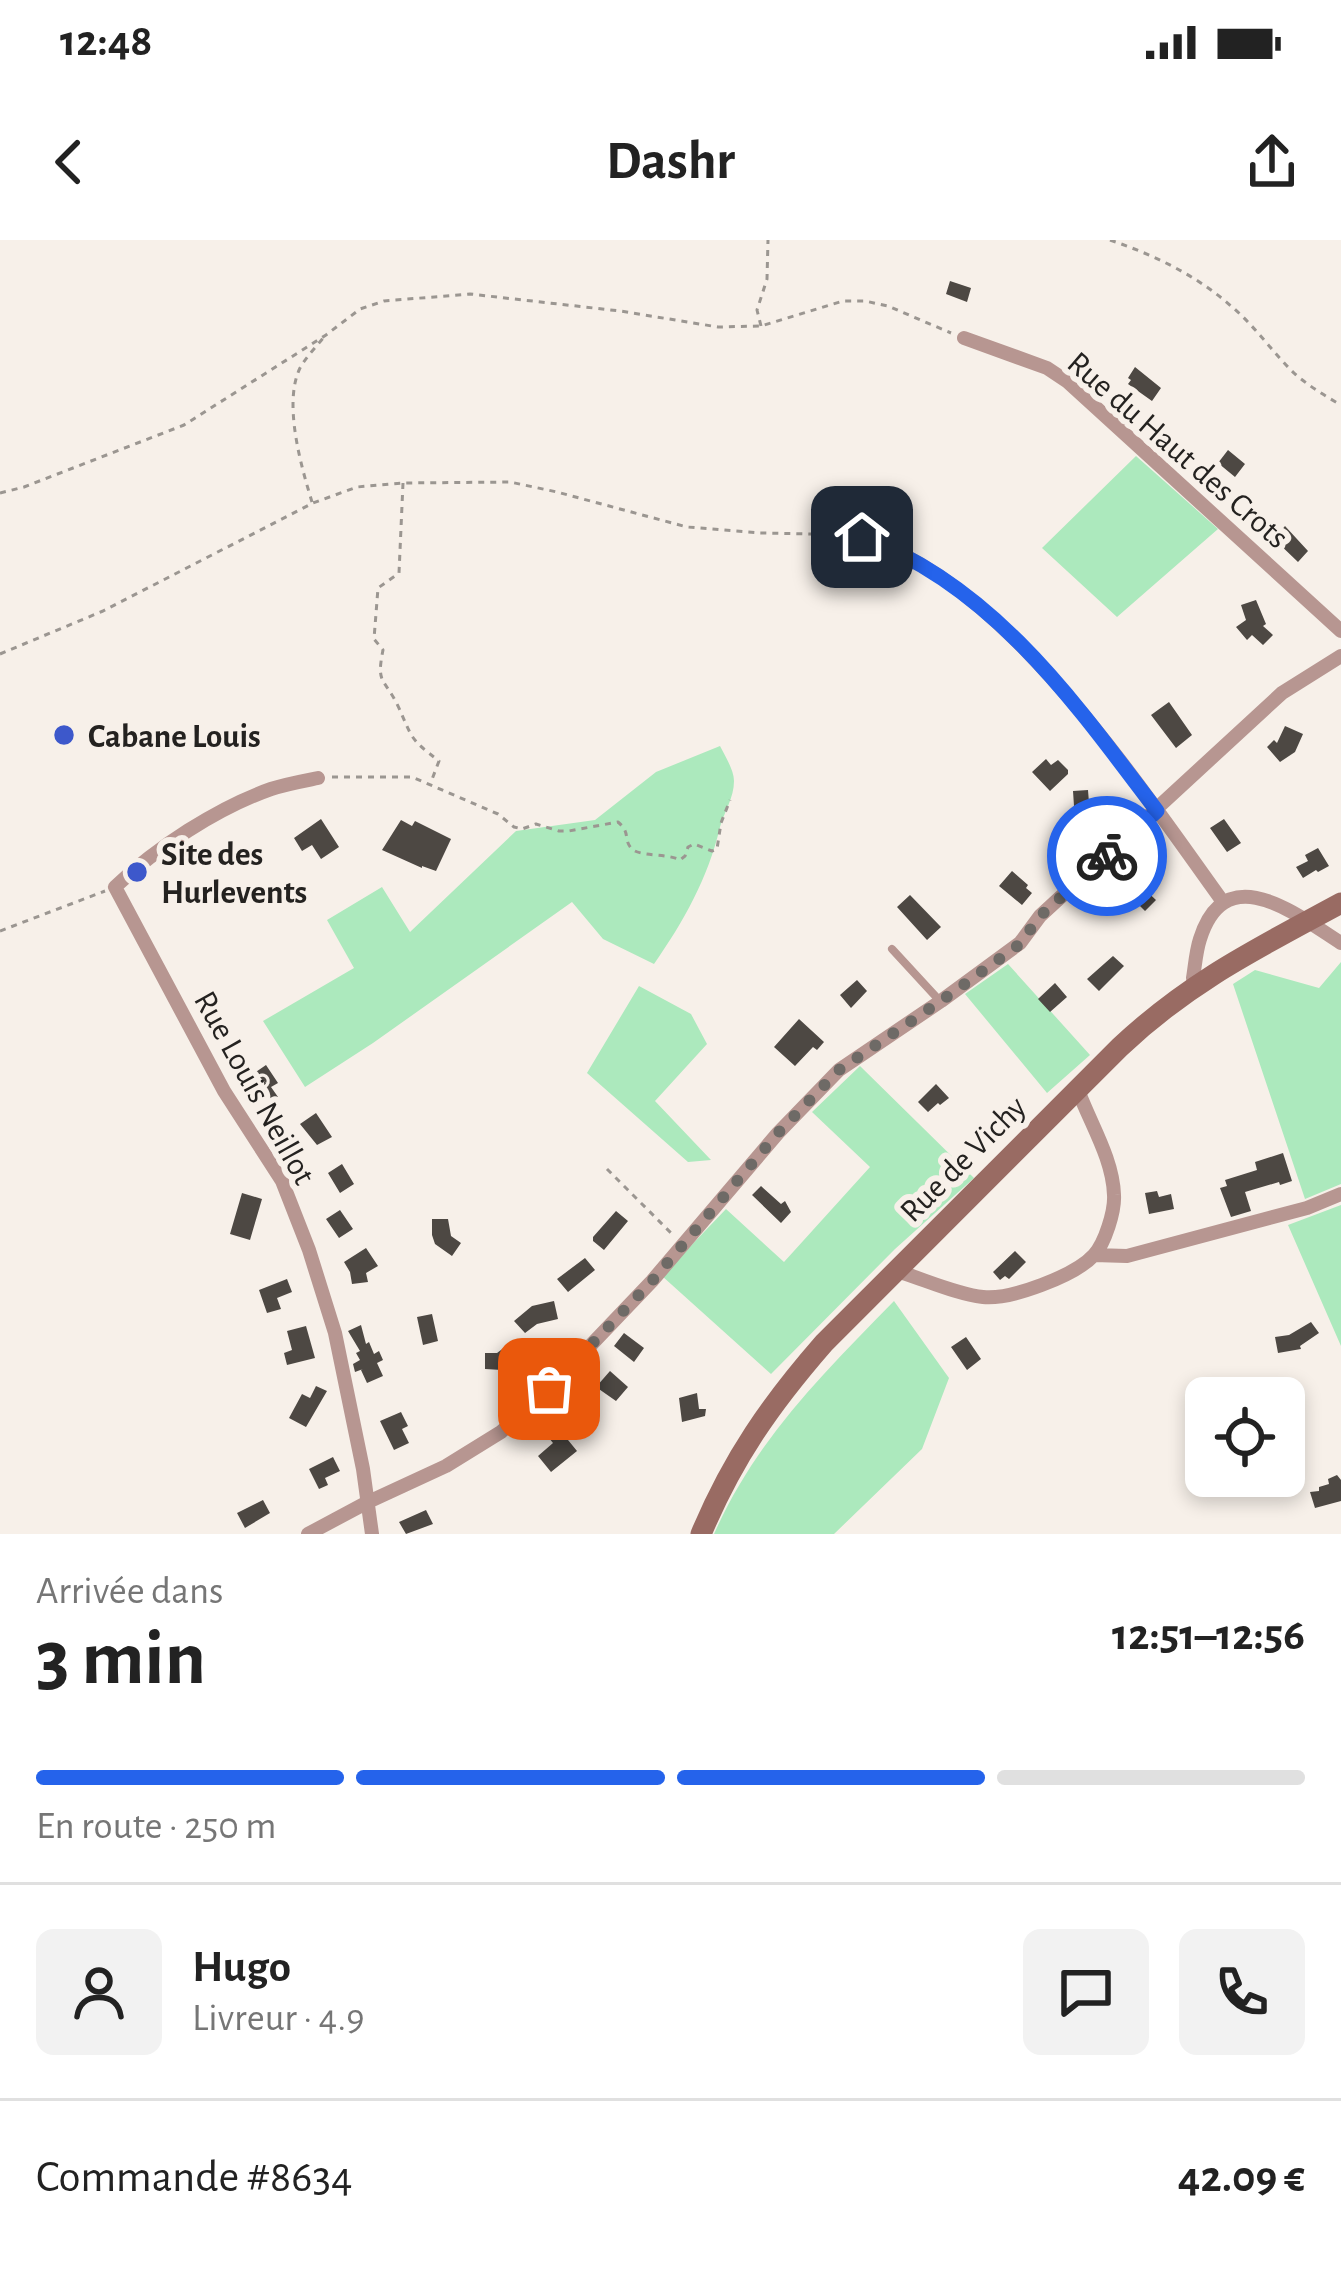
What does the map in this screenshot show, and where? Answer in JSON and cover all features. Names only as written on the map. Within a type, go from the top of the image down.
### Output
[{"type":"street","name":"Rue du Haut des Crots","points":[[964,338],[1047,368],[1068,382],[1341,631]]},
{"type":"street","points":[[823,534],[862,537],[885,546],[925,566],[989,614],[1071,697],[1223,902]]},
{"type":"street","points":[[308,1534],[446,1466],[501,1432],[557,1381],[839,1070],[1020,944],[1040,916],[1282,693],[1341,656]]},
{"type":"street","points":[[115,886],[142,862],[202,823],[269,790],[318,778]]},
{"type":"street","name":"Rue Louis Neillot","points":[[115,886],[224,1090],[282,1181],[335,1333],[372,1534]]},
{"type":"street","points":[[1196,984],[1199,940],[1223,902],[1266,898],[1341,943]]},
{"type":"street","name":"Rue de Vichy","points":[[701,1534],[749,1437],[824,1342],[1151,1018],[1196,984],[1341,903]]},
{"type":"street","points":[[897,1269],[981,1297],[1008,1297],[1066,1274],[1094,1255],[1111,1221],[1115,1200],[1112,1177],[1078,1090]]},
{"type":"street","points":[[1094,1255],[1126,1256],[1307,1208],[1341,1194]]},
{"type":"lane","points":[[892,950],[940,1000]]},
{"type":"path","points":[[760,326],[757,310],[767,278],[767,240]]},
{"type":"path","points":[[1110,240],[1153,254],[1232,307],[1293,372],[1341,405]]},
{"type":"path","points":[[0,494],[184,425],[360,309],[384,301],[470,294],[718,327],[760,326],[843,301],[865,301],[964,338]]},
{"type":"path","points":[[313,503],[300,463],[293,390],[301,366],[326,334]]},
{"type":"path","points":[[0,654],[103,611],[313,503],[358,487],[509,482],[687,527],[823,534]]},
{"type":"path","points":[[403,483],[399,573],[378,588],[374,640],[383,650],[380,679],[398,705],[403,722],[415,743],[439,761],[431,784]]},
{"type":"path","points":[[318,778],[412,777],[498,814],[521,829],[536,824],[569,831],[618,822],[628,832],[634,851],[680,860],[694,844],[717,849],[730,800]]},
{"type":"path","points":[[0,931],[115,886]]},
{"type":"path","points":[[607,1169],[683,1245]]},
{"type":"green space","points":[[1136,456],[1218,529],[1117,617],[1042,548]]},
{"type":"green space","points":[[720,746],[734,777],[731,799],[702,881],[654,964],[603,939],[572,902],[305,1087],[263,1021],[354,968],[327,920],[382,887],[410,932],[516,831],[595,820],[656,772]]},
{"type":"green space","points":[[1341,962],[1341,1184],[1305,1199],[1233,984],[1255,970],[1319,988]]},
{"type":"green space","points":[[1008,964],[1090,1055],[1047,1093],[965,994]]},
{"type":"green space","points":[[639,986],[691,1014],[707,1044],[655,1101],[711,1160],[688,1162],[587,1073]]},
{"type":"green space","points":[[860,1066],[974,1178],[895,1249],[771,1374],[662,1276],[726,1209],[784,1262],[870,1167],[812,1112]]},
{"type":"green space","points":[[1341,1205],[1341,1346],[1288,1225]]},
{"type":"green space","points":[[894,1301],[949,1378],[922,1449],[834,1534],[714,1534],[771,1438]]},
{"type":"building","points":[[950,281],[971,288],[967,302],[946,294]]},
{"type":"building","points":[[1135,367],[1161,388],[1152,401],[1128,384]]},
{"type":"building","points":[[1228,450],[1245,464],[1235,477],[1218,463]]},
{"type":"building","points":[[874,495],[881,503],[873,523],[857,513],[859,505]]},
{"type":"building","points":[[1285,526],[1308,551],[1298,562],[1274,539]]},
{"type":"building","points":[[1256,600],[1263,626],[1273,635],[1263,645],[1252,635],[1247,640],[1236,627],[1246,620],[1241,605]]},
{"type":"building","points":[[1169,702],[1192,735],[1176,748],[1151,715]]},
{"type":"building","points":[[1285,726],[1303,734],[1295,752],[1280,762],[1267,747],[1274,740],[1277,743]]},
{"type":"building","points":[[1046,759],[1051,765],[1058,760],[1068,770],[1050,791],[1032,772]]},
{"type":"building","points":[[1088,790],[1089,803],[1101,802],[1102,809],[1109,810],[1110,822],[1080,827],[1073,791]]},
{"type":"building","points":[[321,819],[339,847],[321,859],[312,845],[302,851],[294,838]]},
{"type":"building","points":[[1224,819],[1241,843],[1227,852],[1210,828]]},
{"type":"building","points":[[401,820],[412,826],[415,821],[451,839],[436,871],[382,850]]},
{"type":"building","points":[[1318,848],[1329,866],[1303,878],[1296,867]]},
{"type":"building","points":[[1012,871],[1032,893],[1022,905],[999,886]]},
{"type":"building","points":[[1128,874],[1156,900],[1145,911],[1118,884]]},
{"type":"building","points":[[910,895],[941,927],[927,940],[897,907]]},
{"type":"building","points":[[1113,956],[1124,966],[1099,991],[1087,979]]},
{"type":"building","points":[[857,980],[867,991],[851,1008],[840,995]]},
{"type":"building","points":[[1055,983],[1067,997],[1050,1012],[1038,999]]},
{"type":"building","points":[[799,1019],[824,1042],[795,1066],[774,1047]]},
{"type":"building","points":[[266,1065],[278,1083],[271,1087],[278,1097],[268,1103],[247,1078]]},
{"type":"building","points":[[936,1084],[949,1098],[928,1112],[918,1102]]},
{"type":"building","points":[[316,1113],[332,1137],[317,1145],[300,1124]]},
{"type":"building","points":[[1283,1153],[1292,1181],[1245,1192],[1251,1211],[1231,1217],[1220,1188],[1227,1186],[1225,1180],[1257,1170],[1255,1162]]},
{"type":"building","points":[[342,1164],[354,1184],[340,1193],[328,1173]]},
{"type":"building","points":[[761,1186],[781,1204],[785,1201],[791,1212],[781,1223],[752,1195]]},
{"type":"building","points":[[1157,1191],[1159,1197],[1171,1194],[1174,1209],[1149,1214],[1145,1193]]},
{"type":"building","points":[[242,1193],[262,1199],[250,1240],[230,1234]]},
{"type":"building","points":[[340,1210],[353,1229],[339,1238],[326,1219]]},
{"type":"building","points":[[616,1211],[628,1221],[604,1250],[593,1237]]},
{"type":"building","points":[[432,1219],[448,1219],[451,1236],[461,1243],[452,1256],[435,1244]]},
{"type":"building","points":[[366,1248],[378,1266],[366,1273],[368,1282],[352,1284],[344,1262]]},
{"type":"building","points":[[1015,1251],[1026,1262],[1009,1279],[1000,1280],[993,1272]]},
{"type":"building","points":[[585,1258],[595,1270],[568,1292],[557,1279]]},
{"type":"building","points":[[287,1279],[292,1292],[277,1298],[281,1309],[267,1313],[259,1290]]},
{"type":"building","points":[[554,1301],[558,1319],[525,1333],[514,1321],[532,1306]]},
{"type":"building","points":[[432,1314],[438,1341],[423,1345],[417,1317]]},
{"type":"building","points":[[1311,1322],[1319,1333],[1301,1349],[1278,1353],[1275,1337]]},
{"type":"building","points":[[361,1325],[366,1344],[374,1354],[379,1351],[383,1360],[377,1363],[383,1376],[367,1383],[363,1369],[355,1372],[353,1364],[360,1360],[356,1353],[360,1351],[348,1331]]},
{"type":"building","points":[[306,1326],[315,1358],[287,1365],[284,1353],[292,1350],[287,1331]]},
{"type":"building","points":[[624,1333],[644,1348],[634,1362],[614,1346]]},
{"type":"building","points":[[966,1337],[981,1359],[967,1370],[951,1347]]},
{"type":"building","points":[[509,1344],[519,1356],[502,1370],[485,1369],[485,1353],[497,1353]]},
{"type":"building","points":[[610,1371],[628,1387],[616,1401],[596,1387]]},
{"type":"building","points":[[316,1386],[327,1391],[306,1427],[289,1418],[302,1394],[310,1398]]},
{"type":"building","points":[[697,1393],[705,1416],[682,1422],[679,1398]]},
{"type":"building","points":[[401,1412],[409,1443],[394,1450],[380,1421]]},
{"type":"building","points":[[559,1429],[577,1451],[551,1472],[538,1456],[553,1443],[549,1438]]},
{"type":"building","points":[[333,1457],[340,1471],[325,1478],[328,1485],[319,1489],[309,1469]]},
{"type":"building","points":[[1337,1475],[1341,1501],[1315,1508],[1310,1492],[1319,1491]]},
{"type":"building","points":[[263,1500],[270,1513],[245,1528],[237,1513]]},
{"type":"building","points":[[426,1510],[433,1524],[406,1534],[399,1522]]},
{"type":"way so far","points":[[549,1389],[839,1070],[1020,944],[1040,916],[1107,856]]},
{"type":"place","name":"Cabane Louis","points":[[64,735]]},
{"type":"place","name":"Site des Hurlevents","points":[[137,872]]},
{"type":"route","points":[[862,537],[925,566],[989,614],[1071,697],[1157,811],[1107,856]]}]
